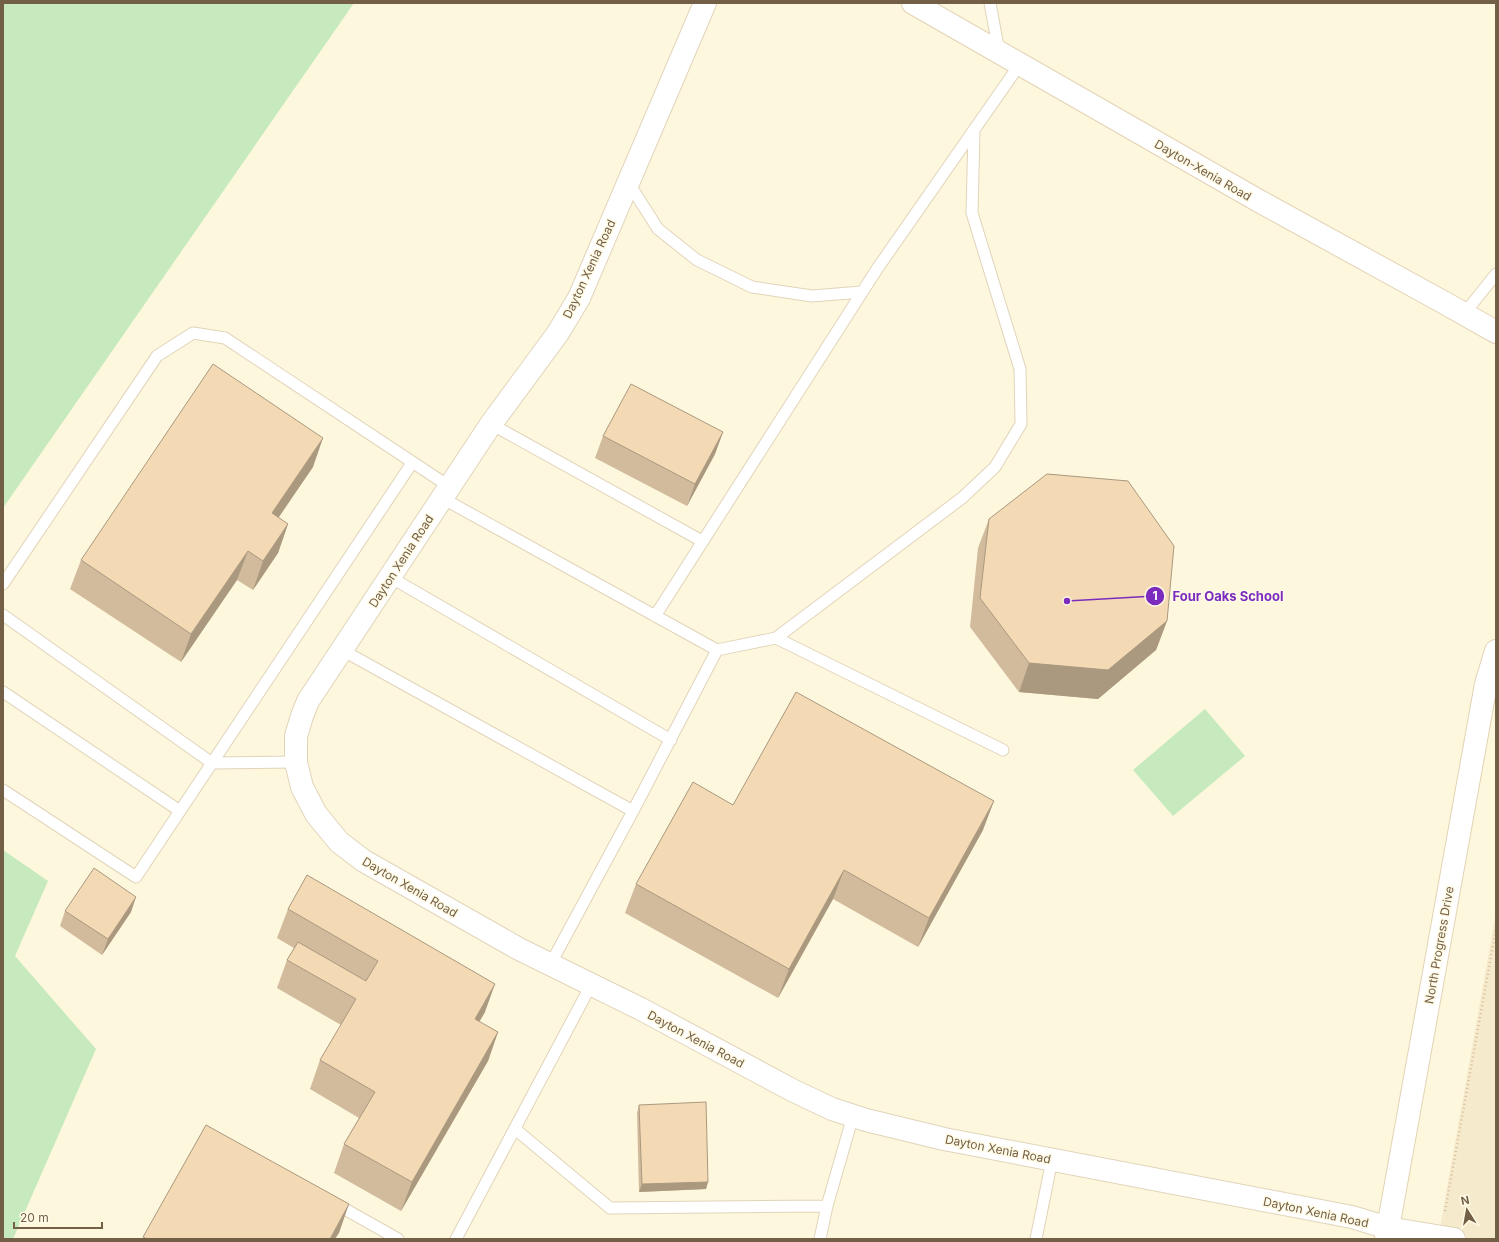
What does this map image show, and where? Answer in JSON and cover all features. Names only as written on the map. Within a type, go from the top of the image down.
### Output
[{"type":"street","name":"Dayton Xenia Road","points":[[705,3],[579,298],[558,334],[491,424],[308,701],[296,736],[296,762],[302,787],[316,814],[339,842],[364,861],[519,949],[641,1010],[792,1090],[832,1109],[853,1116],[944,1139],[1352,1218],[1387,1233],[1447,1238]]},
{"type":"street","name":"Dayton-Xenia Road","points":[[913,3],[1259,201],[1496,332]]},
{"type":"street","name":"North Progress Drive","points":[[1387,1233],[1486,684],[1496,651]]},
{"type":"lane","points":[[990,3],[1000,53]]},
{"type":"lane","points":[[654,616],[877,269],[1020,64]]},
{"type":"lane","points":[[3,584],[157,356],[193,333],[225,338],[412,463],[446,493],[654,616],[717,650],[776,638],[962,498],[994,467],[1021,424],[1020,369],[972,213],[974,130]]},
{"type":"lane","points":[[628,182],[658,229],[697,260],[752,287],[812,296],[862,292]]},
{"type":"lane","points":[[1464,314],[1496,274]]},
{"type":"lane","points":[[491,424],[702,541]]},
{"type":"lane","points":[[3,790],[136,877],[412,463]]},
{"type":"lane","points":[[390,577],[670,740]]},
{"type":"lane","points":[[3,615],[212,762],[296,762]]},
{"type":"lane","points":[[776,638],[1003,750]]},
{"type":"lane","points":[[342,650],[633,811]]},
{"type":"lane","points":[[550,965],[717,650]]},
{"type":"lane","points":[[3,692],[180,811]]},
{"type":"lane","points":[[456,1239],[591,985]]},
{"type":"lane","points":[[820,1239],[827,1206],[853,1116]]},
{"type":"lane","points":[[515,1129],[610,1208],[827,1206]]},
{"type":"lane","points":[[1036,1239],[1052,1160]]},
{"type":"lane","points":[[323,1197],[398,1239]]},
{"type":"path","points":[[1447,1238],[1496,930]]},
{"type":"shaded area","points":[[1496,912],[1496,1239],[1438,1239]]},
{"type":"green space","points":[[3,3],[354,3],[3,508]]},
{"type":"green space","points":[[1205,709],[1245,756],[1173,816],[1133,770]]},
{"type":"green space","points":[[3,850],[48,881],[15,956],[96,1049],[13,1239],[3,1239]]},
{"type":"building","points":[[213,364],[323,438],[272,513],[288,524],[263,561],[248,551],[191,634],[81,560]]},
{"type":"building","points":[[631,384],[723,432],[695,484],[603,436]]},
{"type":"building","points":[[1047,474],[1128,481],[1174,546],[1167,621],[1108,670],[1029,663],[980,598],[989,519]]},
{"type":"building","points":[[796,692],[994,801],[929,918],[844,870],[789,969],[636,884],[693,782],[733,805]]},
{"type":"building","points":[[94,868],[136,897],[108,939],[65,911]]},
{"type":"building","points":[[307,875],[495,984],[475,1019],[498,1032],[412,1182],[344,1144],[375,1092],[320,1060],[356,999],[287,960],[298,942],[366,981],[378,961],[288,909]]},
{"type":"building","points":[[706,1102],[708,1182],[642,1184],[639,1105]]},
{"type":"building","points":[[206,1125],[349,1204],[330,1239],[147,1239],[143,1237]]},
{"type":"place","name":"Four Oaks School","points":[[1067,601]]}]
